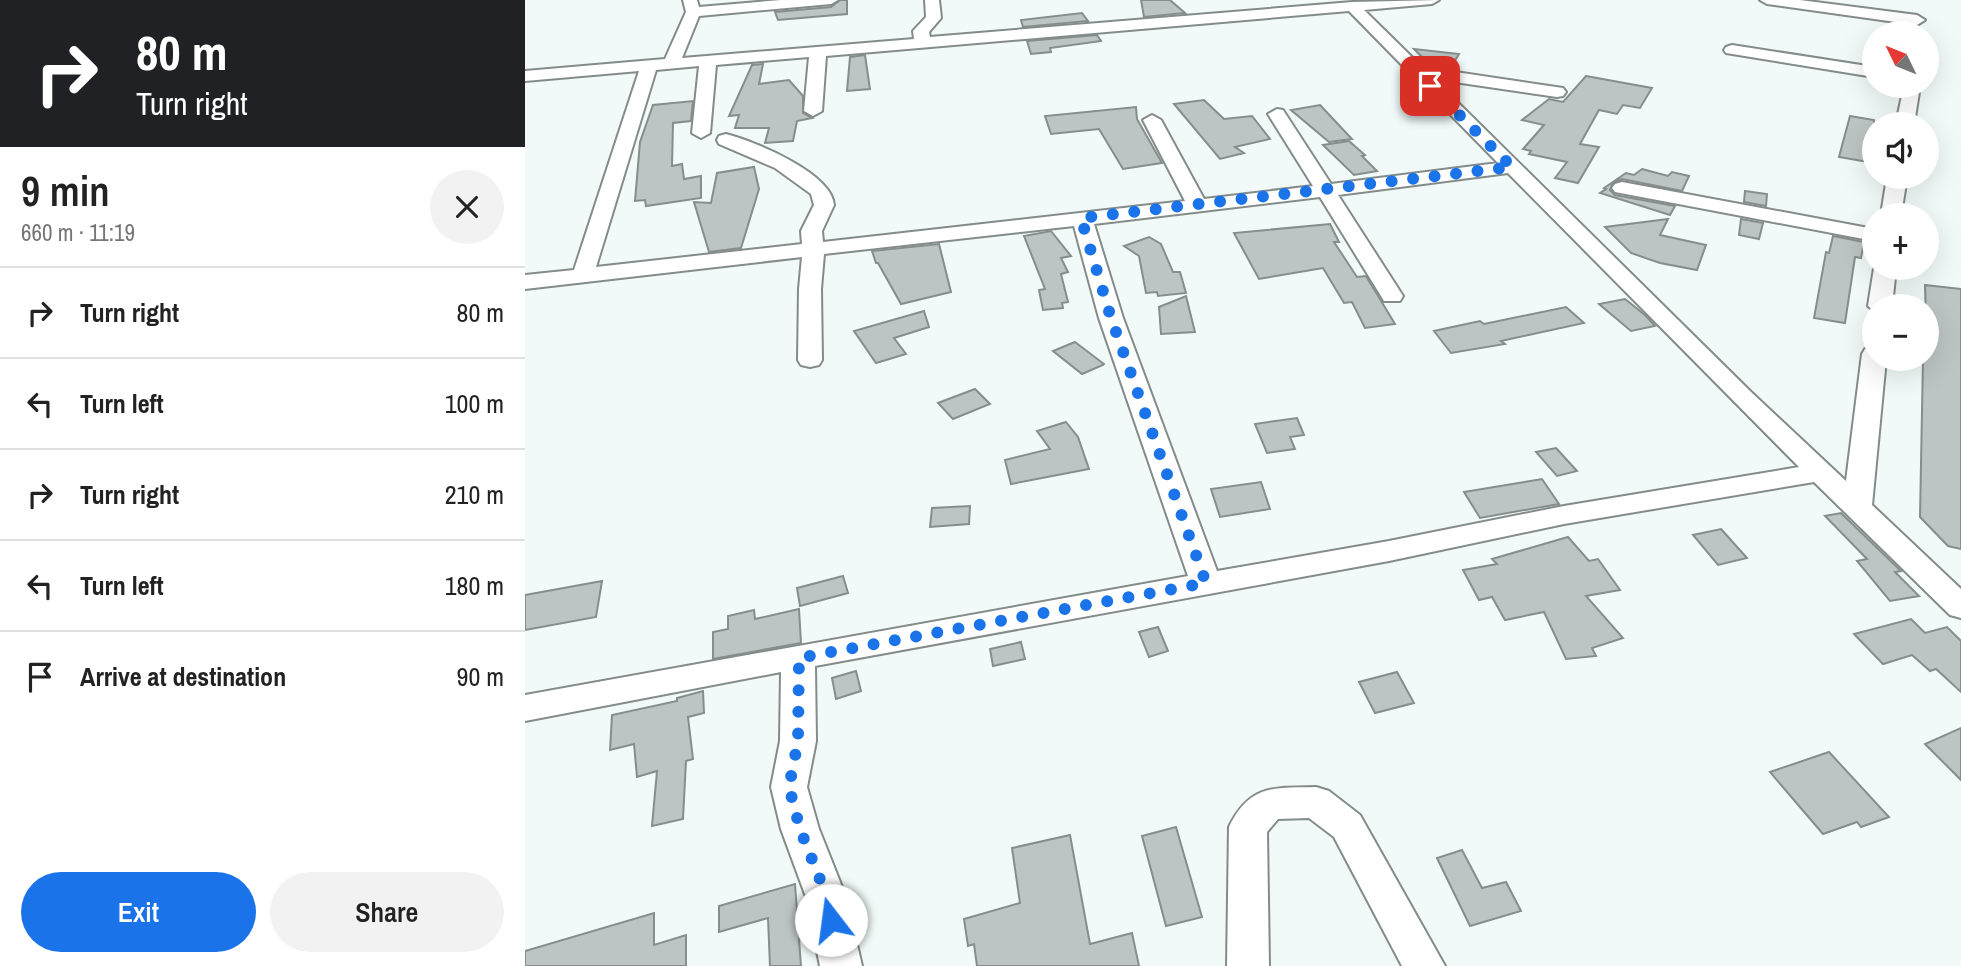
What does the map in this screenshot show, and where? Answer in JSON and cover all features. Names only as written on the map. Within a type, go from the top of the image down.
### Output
[{"type":"street","points":[[671,65],[692,6],[831,0]]},
{"type":"street","points":[[923,44],[921,31],[934,18],[932,0]]},
{"type":"street","points":[[525,76],[1432,0]]},
{"type":"street","points":[[1767,0],[1884,21]]},
{"type":"street","points":[[1918,21],[1921,0]]},
{"type":"street","points":[[1352,6],[1512,167],[1961,607]]},
{"type":"street","points":[[1732,50],[1862,70]]},
{"type":"street","points":[[813,111],[818,51]]},
{"type":"street","points":[[701,133],[708,61]]},
{"type":"street","points":[[583,275],[649,67]]},
{"type":"street","points":[[1416,71],[1557,92]]},
{"type":"street","points":[[1277,114],[1392,296]]},
{"type":"street","points":[[1152,120],[1198,206]]},
{"type":"street","points":[[726,140],[751,149],[789,170],[821,193],[824,208],[810,235],[814,248],[810,289],[810,360]]},
{"type":"street","points":[[525,282],[1198,206],[1512,167]]},
{"type":"street","points":[[1622,188],[1862,233]]},
{"type":"street","points":[[1081,218],[1111,318],[1206,583]]},
{"type":"street","points":[[1857,506],[1872,371]]},
{"type":"street","points":[[525,708],[1389,551],[1565,514],[1822,472]]},
{"type":"street","points":[[799,658],[798,741],[789,787],[800,829],[827,897],[841,966]]},
{"type":"street","points":[[1248,966],[1248,827],[1269,804],[1317,802],[1347,826],[1424,966]]},
{"type":"building","points":[[840,0],[847,0],[847,14],[778,20],[775,12],[831,7]]},
{"type":"building","points":[[1141,0],[1170,0],[1185,13],[1144,17]]},
{"type":"building","points":[[1082,13],[1088,21],[1023,27],[1021,20]]},
{"type":"building","points":[[1097,35],[1101,41],[1050,48],[1051,52],[1031,54],[1027,41]]},
{"type":"building","points":[[1414,49],[1459,54],[1450,69],[1431,66]]},
{"type":"building","points":[[865,55],[870,89],[847,91],[850,57]]},
{"type":"building","points":[[763,64],[759,84],[789,80],[803,96],[803,113],[812,118],[797,121],[793,141],[765,143],[769,128],[735,128],[739,115],[729,116],[752,65]]},
{"type":"building","points":[[1586,76],[1652,88],[1640,108],[1623,105],[1617,114],[1599,110],[1580,144],[1599,147],[1578,183],[1555,178],[1567,162],[1529,154],[1531,151],[1523,149],[1544,125],[1522,120],[1549,99],[1563,102]]},
{"type":"building","points":[[1204,100],[1224,119],[1252,116],[1270,139],[1235,147],[1244,153],[1220,159],[1174,104]]},
{"type":"building","points":[[693,101],[691,121],[673,123],[672,166],[682,164],[684,179],[701,176],[701,198],[646,206],[645,200],[635,201],[640,142],[653,105]]},
{"type":"building","points":[[1320,105],[1352,139],[1329,142],[1291,110]]},
{"type":"building","points":[[1136,107],[1137,119],[1162,163],[1123,169],[1099,129],[1051,134],[1045,116]]},
{"type":"building","points":[[1850,116],[1862,118],[1862,161],[1839,157]]},
{"type":"building","points":[[1349,141],[1365,155],[1362,156],[1377,171],[1354,175],[1323,145]]},
{"type":"building","points":[[754,167],[759,189],[741,248],[709,252],[694,202],[711,203],[717,173]]},
{"type":"building","points":[[1642,169],[1668,176],[1672,172],[1689,176],[1682,191],[1622,179],[1613,182],[1610,190],[1615,195],[1675,206],[1670,215],[1600,193],[1606,189],[1604,188],[1626,173],[1634,175]]},
{"type":"building","points":[[1745,191],[1767,194],[1766,206],[1744,202]]},
{"type":"building","points":[[1668,219],[1660,235],[1706,245],[1697,270],[1660,263],[1631,253],[1605,227]]},
{"type":"building","points":[[1741,219],[1763,223],[1759,239],[1739,235]]},
{"type":"building","points":[[1330,224],[1339,242],[1334,242],[1357,277],[1366,276],[1395,324],[1365,328],[1352,302],[1344,303],[1323,268],[1259,279],[1234,233]]},
{"type":"building","points":[[1051,231],[1071,256],[1061,258],[1068,272],[1061,274],[1068,302],[1062,303],[1063,308],[1043,310],[1039,290],[1045,289],[1024,236]]},
{"type":"building","points":[[1833,236],[1862,242],[1861,258],[1855,257],[1845,323],[1814,318],[1826,252],[1829,253]]},
{"type":"building","points":[[1149,237],[1161,244],[1173,272],[1180,272],[1186,293],[1158,296],[1157,292],[1146,293],[1139,256],[1124,246]]},
{"type":"building","points":[[939,244],[951,292],[901,304],[876,263],[872,251]]},
{"type":"building","points":[[1925,285],[1961,289],[1961,549],[1948,546],[1920,517],[1923,371],[1939,371],[1939,294],[1925,294]]},
{"type":"building","points":[[1186,296],[1195,332],[1161,334],[1159,307]]},
{"type":"building","points":[[1625,299],[1655,326],[1631,331],[1599,304]]},
{"type":"building","points":[[1566,307],[1584,323],[1501,341],[1505,344],[1451,353],[1434,331],[1480,321],[1484,324]]},
{"type":"building","points":[[924,311],[929,327],[894,338],[906,354],[876,363],[854,331]]},
{"type":"building","points":[[1075,342],[1104,364],[1082,374],[1053,351]]},
{"type":"building","points":[[975,389],[990,404],[953,419],[938,403]]},
{"type":"building","points":[[1297,418],[1304,435],[1290,437],[1295,449],[1267,453],[1255,424]]},
{"type":"building","points":[[1066,422],[1078,437],[1089,469],[1011,484],[1005,460],[1050,449],[1037,431]]},
{"type":"building","points":[[1556,448],[1577,471],[1557,476],[1536,452]]},
{"type":"building","points":[[1542,479],[1559,504],[1480,518],[1464,492]]},
{"type":"building","points":[[1261,482],[1270,509],[1220,517],[1211,489]]},
{"type":"building","points":[[970,506],[969,524],[930,527],[932,508]]},
{"type":"building","points":[[1841,513],[1901,571],[1895,572],[1919,596],[1890,601],[1857,561],[1867,559],[1825,516]]},
{"type":"building","points":[[1721,529],[1747,558],[1718,565],[1693,535]]},
{"type":"building","points":[[1568,537],[1589,561],[1598,559],[1620,590],[1586,596],[1623,638],[1592,648],[1596,656],[1566,659],[1544,612],[1505,620],[1492,597],[1479,600],[1463,570],[1497,564],[1492,559]]},
{"type":"building","points":[[843,576],[848,593],[800,606],[797,588]]},
{"type":"building","points":[[602,581],[596,617],[525,630],[525,595]]},
{"type":"building","points":[[799,609],[801,643],[713,659],[713,632],[728,629],[728,616],[754,610],[755,619]]},
{"type":"building","points":[[1911,619],[1925,633],[1947,627],[1961,641],[1961,692],[1936,669],[1930,671],[1912,655],[1883,664],[1854,634]]},
{"type":"building","points":[[1158,627],[1168,651],[1149,657],[1139,632]]},
{"type":"building","points":[[1021,642],[1025,659],[993,666],[990,649]]},
{"type":"building","points":[[856,671],[861,691],[836,699],[832,678]]},
{"type":"building","points":[[1397,672],[1414,703],[1375,713],[1359,682]]},
{"type":"building","points":[[703,691],[704,713],[688,717],[693,759],[686,761],[683,819],[652,826],[657,771],[637,777],[634,744],[610,750],[612,715],[677,701],[677,698]]},
{"type":"building","points":[[1961,728],[1961,780],[1925,744]]},
{"type":"building","points":[[1829,752],[1889,817],[1861,827],[1857,822],[1823,834],[1770,772]]},
{"type":"building","points":[[1176,827],[1202,917],[1166,926],[1142,836]]},
{"type":"building","points":[[1070,835],[1090,944],[1132,933],[1139,966],[977,966],[974,944],[968,946],[964,919],[1020,903],[1012,848]]},
{"type":"building","points":[[1462,850],[1482,888],[1506,882],[1521,911],[1470,926],[1437,858]]},
{"type":"building","points":[[795,884],[801,966],[770,966],[768,918],[719,932],[719,906]]},
{"type":"building","points":[[654,913],[654,945],[686,935],[686,966],[525,966],[525,951]]},
{"type":"route","points":[[831,920],[827,897],[800,829],[789,787],[798,741],[799,658],[1206,583],[1174,501],[1111,318],[1081,218],[1512,167],[1430,86]]}]
